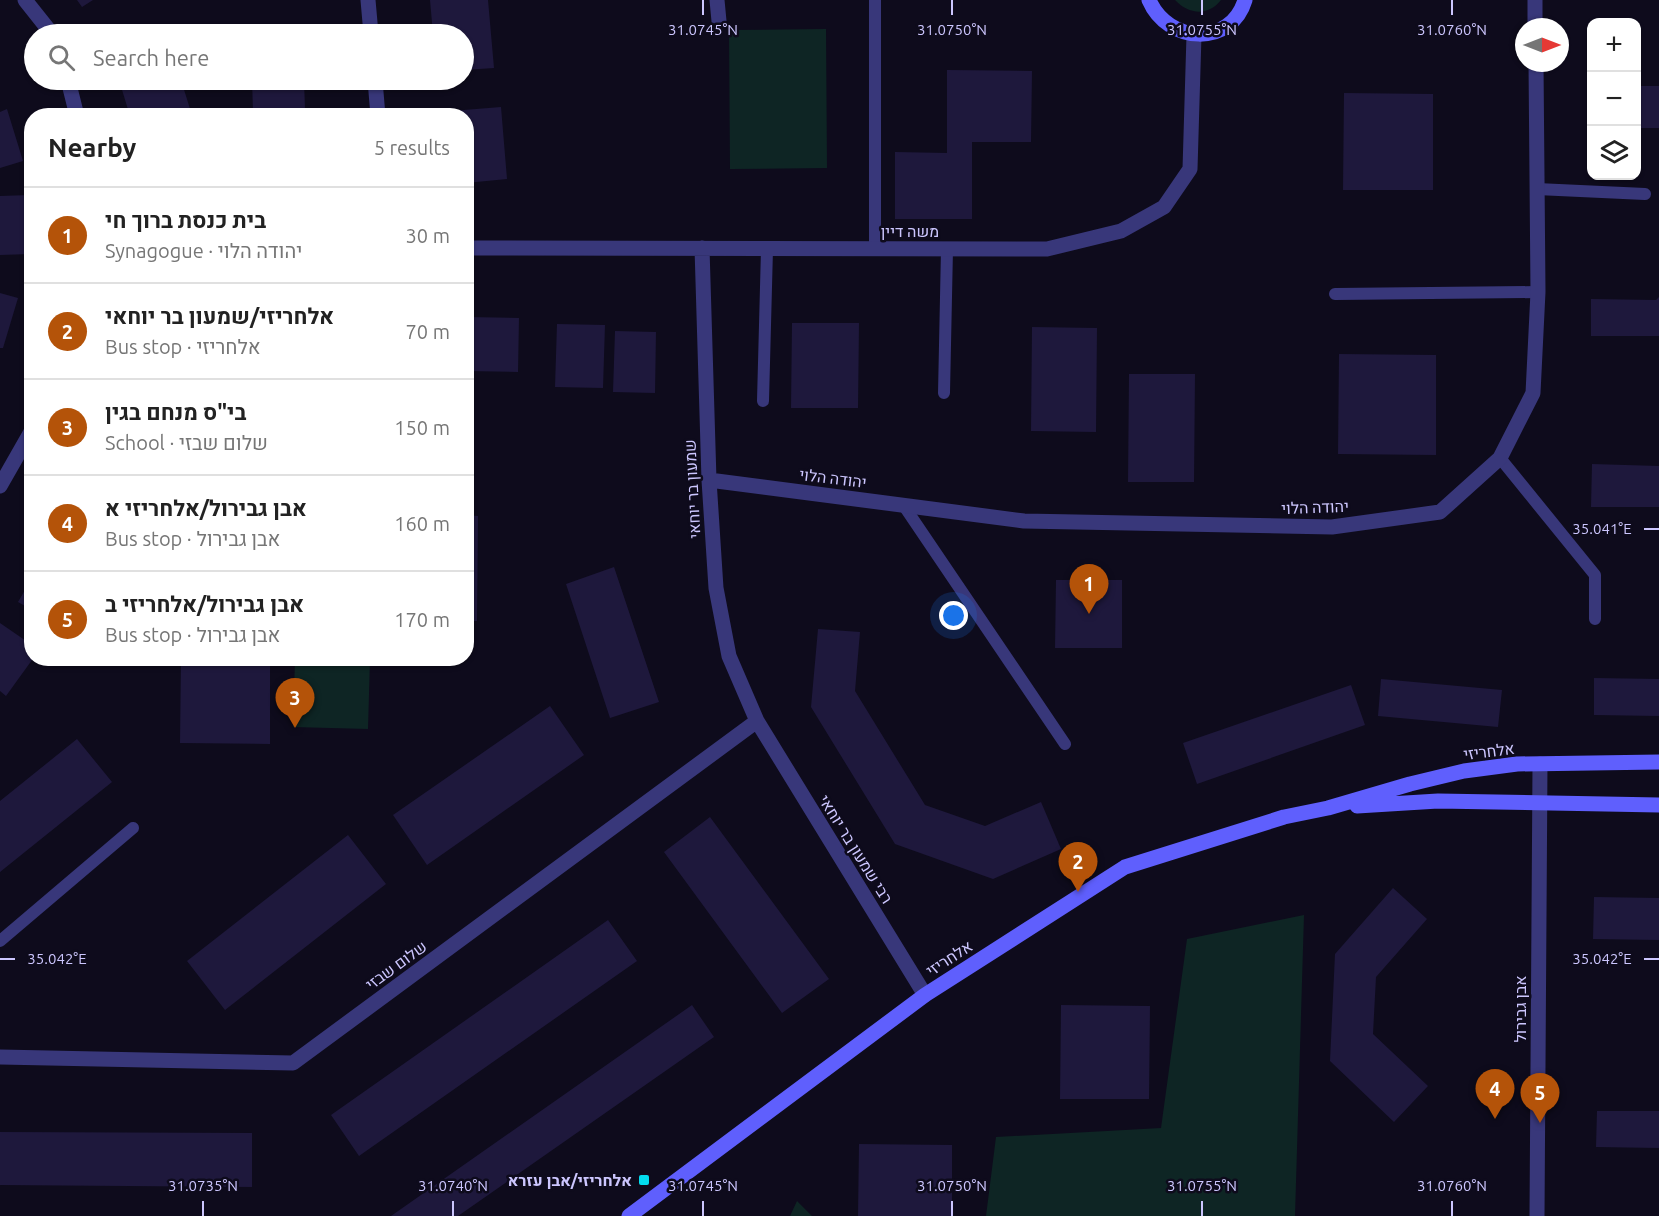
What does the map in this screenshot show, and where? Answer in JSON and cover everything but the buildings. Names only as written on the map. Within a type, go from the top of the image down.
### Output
[{"type":"street","points":[[25,0],[43,24]]},
{"type":"street","points":[[368,0],[370,24]]},
{"type":"street","points":[[717,0],[719,21]]},
{"type":"street","points":[[1149,0],[1154,11],[1165,23],[1178,31],[1194,35],[1209,33],[1224,27],[1236,17],[1245,0]]},
{"type":"street","points":[[1535,0],[1535,18]]},
{"type":"street","name":"משה דיין","points":[[474,248],[1047,249],[1121,231],[1164,207],[1190,169],[1194,35]]},
{"type":"street","name":"יהודה הלוי","points":[[709,480],[1024,521],[1332,527],[1440,512],[1500,458],[1533,393],[1538,292],[1536,72]]},
{"type":"street","points":[[70,90],[75,108]]},
{"type":"street","points":[[376,90],[377,108]]},
{"type":"street","name":"שמעון בר יוחאי","points":[[702,248],[709,480],[716,588],[729,656],[757,721]]},
{"type":"street","points":[[0,486],[24,444]]},
{"type":"street","name":"רבי שמעון בר יוחאי","points":[[757,721],[925,995]]},
{"type":"street","name":"שלום שבזי","points":[[0,1057],[293,1063],[757,721]]},
{"type":"street","name":"אלחריזי","points":[[629,1216],[925,995],[1125,867],[1284,817],[1328,808],[1464,771],[1517,765],[1659,762]]},
{"type":"street","name":"אבן גבירול","points":[[1537,1216],[1540,764]]},
{"type":"street","name":"אלחריזי","points":[[1328,808],[1438,801],[1659,805]]},
{"type":"lane","points":[[874,0],[874,249]]},
{"type":"lane","points":[[1537,189],[1645,194]]},
{"type":"lane","points":[[763,401],[767,249]]},
{"type":"lane","points":[[945,393],[947,249]]},
{"type":"lane","points":[[1335,294],[1538,292]]},
{"type":"lane","points":[[1500,458],[1595,575],[1595,619]]},
{"type":"lane","points":[[904,506],[1065,744]]},
{"type":"lane","points":[[0,941],[134,828]]},
{"type":"green space","points":[[1175,0],[1221,0],[1210,9],[1198,12],[1180,5]]},
{"type":"green space","points":[[826,29],[827,168],[730,169],[729,30]]},
{"type":"green space","points":[[295,666],[370,666],[368,729],[293,727]]},
{"type":"green space","points":[[1304,915],[1295,1216],[986,1216],[996,1137],[1161,1128],[1187,939]]},
{"type":"green space","points":[[797,1201],[812,1216],[790,1216]]},
{"type":"place","name":"בית כנסת ברוך חי","points":[[1089,614]]},
{"type":"place","name":"בי\"ס מנחם בגין","points":[[295,728]]},
{"type":"place","name":"אלחריזי/שמעון בר יוחאי","points":[[1078,892]]},
{"type":"place","name":"אבן גבירול/אלחריזי א","points":[[1495,1119]]},
{"type":"place","name":"אבן גבירול/אלחריזי ב","points":[[1540,1123]]},
{"type":"place","name":"אלחריזי/אבן עזרא","points":[[644,1180]]}]
